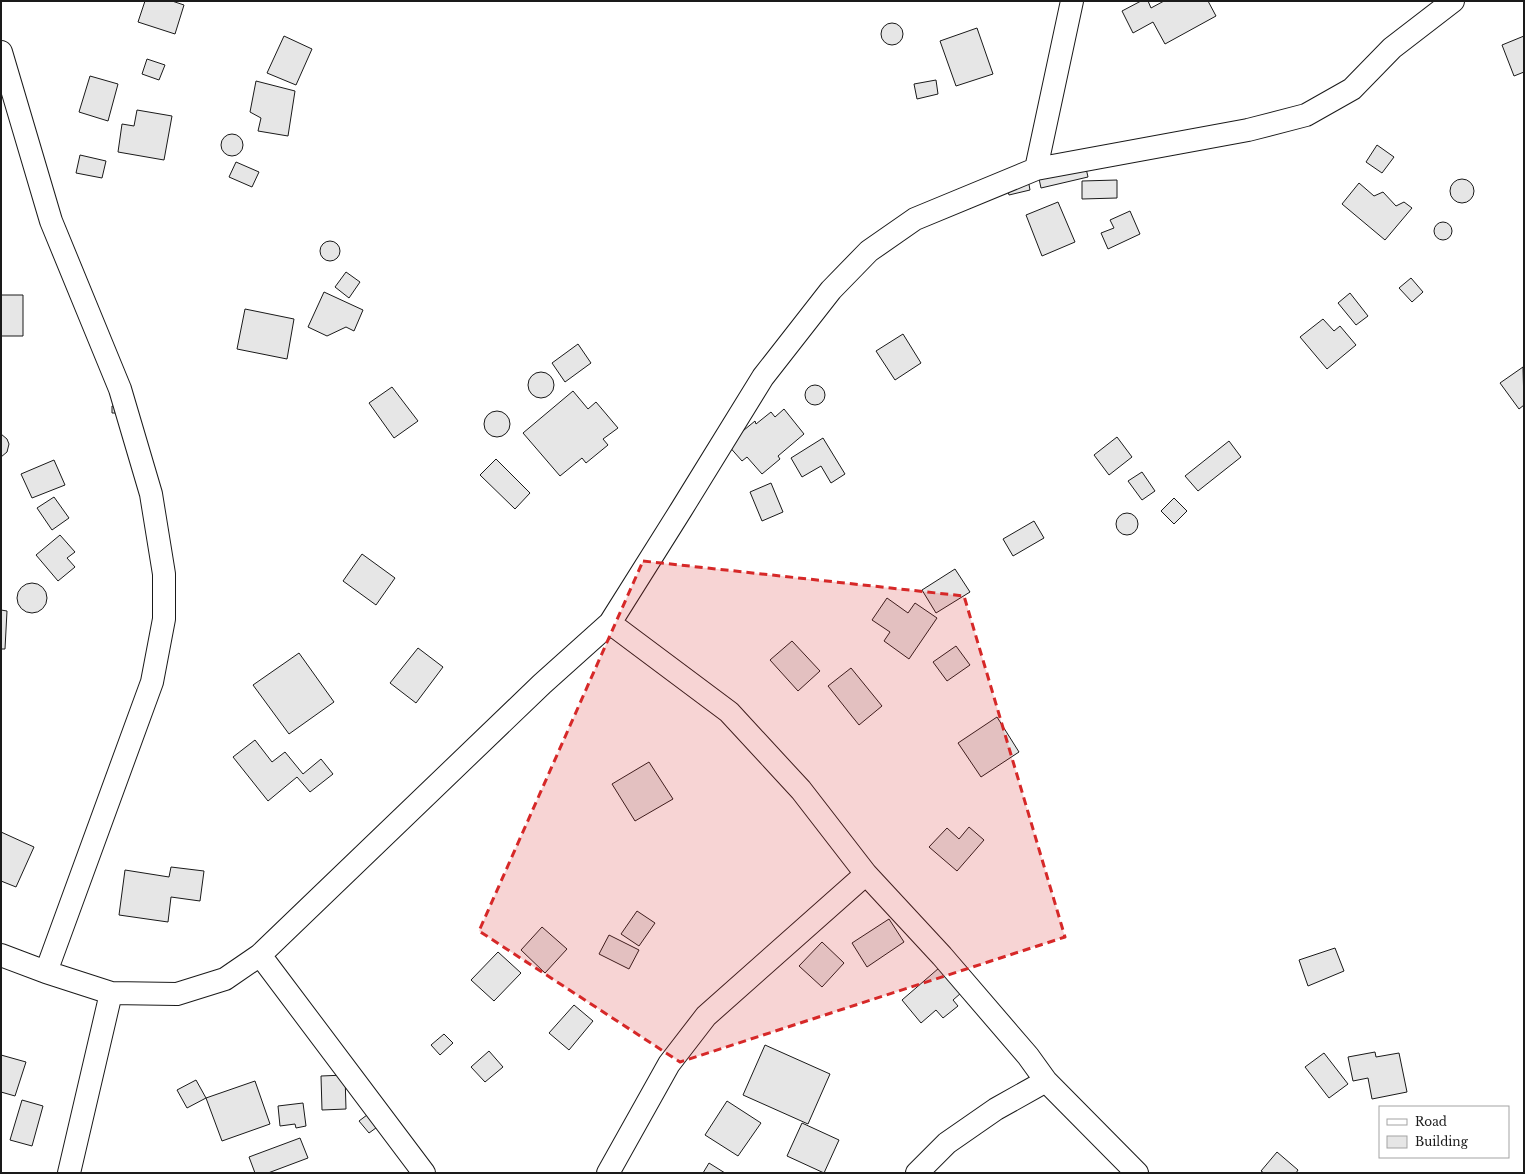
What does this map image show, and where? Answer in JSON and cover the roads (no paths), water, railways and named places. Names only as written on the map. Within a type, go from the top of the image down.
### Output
[{"type":"street","points":[[1036,169],[1072,1]]},
{"type":"street","points":[[1,955],[46,972],[111,993],[177,994],[225,979],[260,955],[542,684],[610,623],[763,377],[831,290],[869,250],[915,219],[1036,169],[1248,130],[1306,115],[1352,89],[1392,48],[1453,1]]},
{"type":"street","points":[[1,52],[51,221],[120,389],[151,494],[164,574],[164,619],[152,682],[46,972]]},
{"type":"street","points":[[610,623],[729,712],[800,790],[866,874],[942,956],[1028,1056],[1046,1081],[1137,1173]]},
{"type":"street","points":[[608,1173],[669,1064],[706,1016],[866,874]]},
{"type":"street","points":[[260,955],[424,1173]]},
{"type":"street","points":[[69,1173],[111,993]]},
{"type":"street","points":[[917,1173],[947,1143],[996,1109],[1046,1081]]}]
